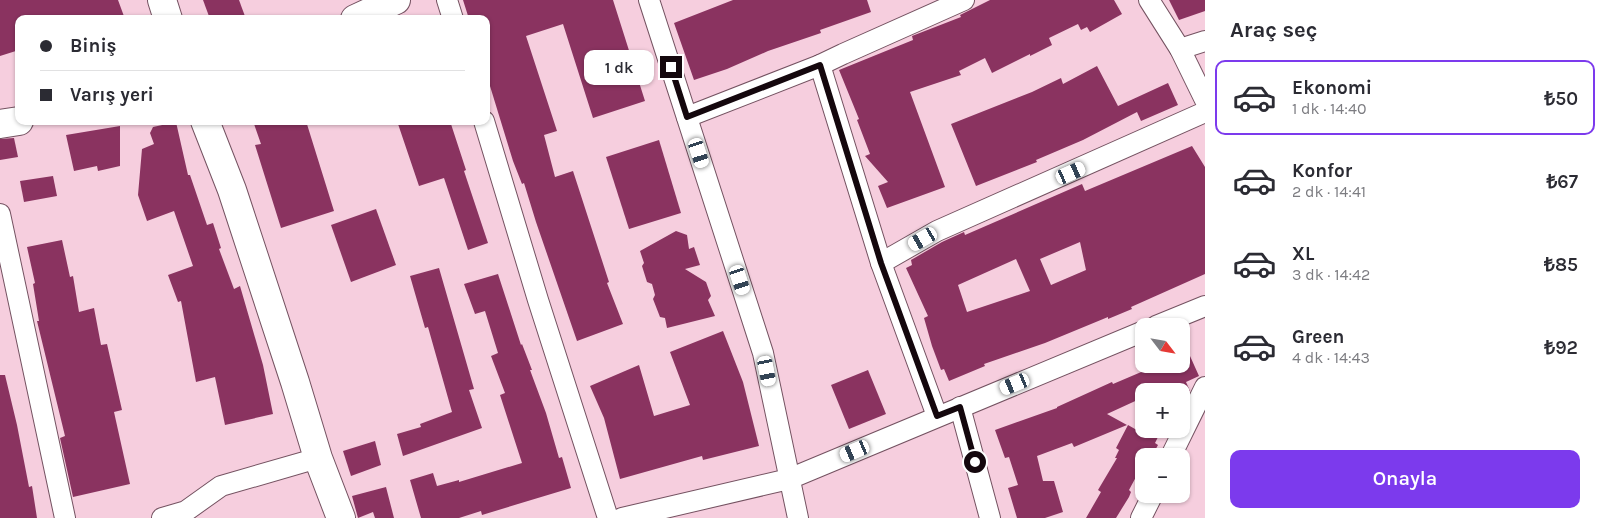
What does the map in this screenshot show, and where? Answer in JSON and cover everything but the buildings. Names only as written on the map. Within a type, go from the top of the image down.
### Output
[{"type":"main road","points":[[162,0],[167,15]]},
{"type":"main road","points":[[364,15],[396,0]]},
{"type":"main road","points":[[0,124],[15,122]]},
{"type":"main road","points":[[207,125],[232,190],[318,458],[341,518]]},
{"type":"street","points":[[447,0],[452,15]]},
{"type":"street","points":[[649,0],[763,353],[798,518]]},
{"type":"street","points":[[687,117],[820,65],[964,0]]},
{"type":"street","points":[[1149,0],[1180,49],[1205,100]]},
{"type":"street","points":[[1180,49],[1205,41]]},
{"type":"street","points":[[820,65],[881,263],[937,416]]},
{"type":"street","points":[[881,263],[937,231],[1205,112]]},
{"type":"street","points":[[485,125],[538,300],[608,518]]},
{"type":"street","points":[[0,214],[65,518]]},
{"type":"street","points":[[1176,318],[1205,306]]},
{"type":"street","points":[[622,518],[789,479],[1135,335]]},
{"type":"street","points":[[1175,448],[1205,387]]},
{"type":"street","points":[[960,407],[990,518]]},
{"type":"street","points":[[162,518],[187,514],[221,486],[318,458]]},
{"type":"route","points":[[671,67],[687,117],[820,65],[881,263],[937,416],[960,407],[975,462]]}]
